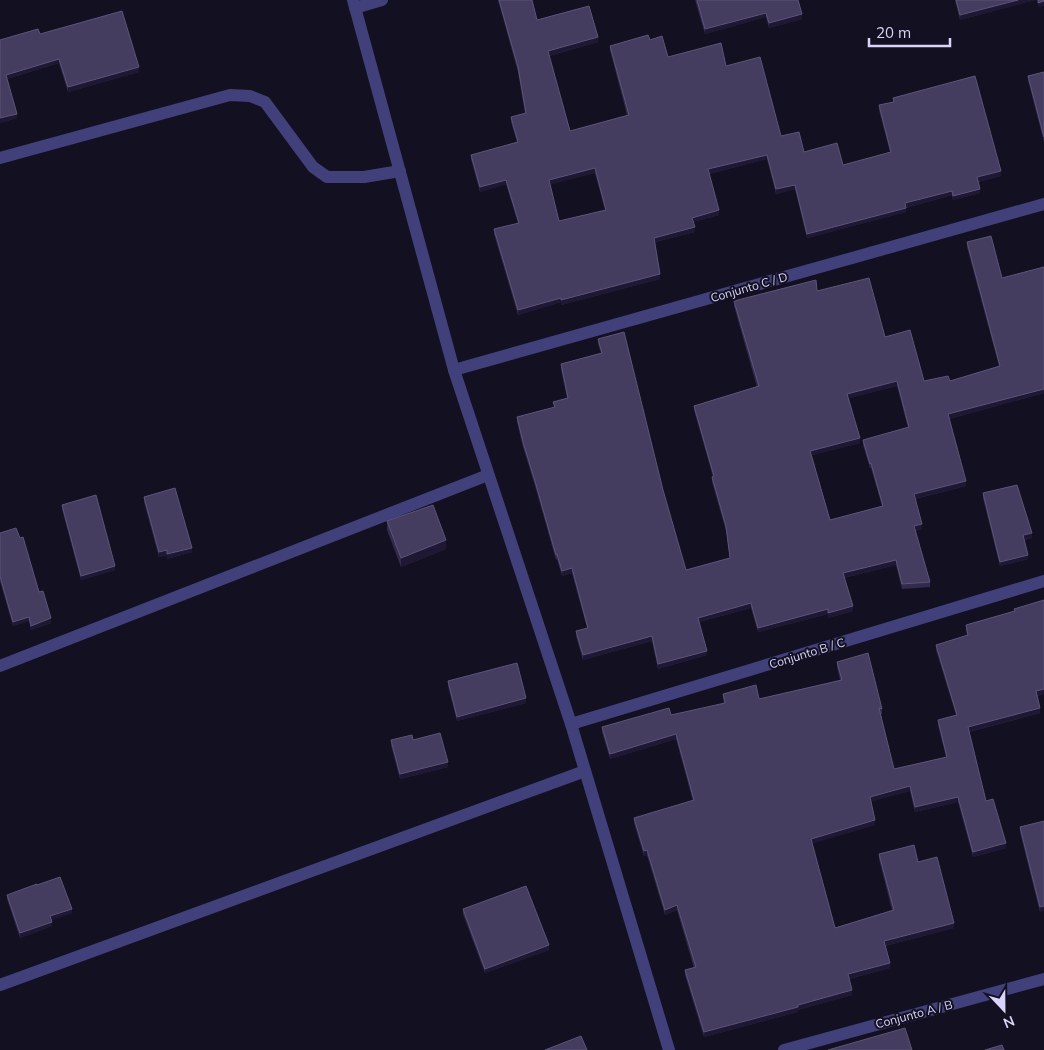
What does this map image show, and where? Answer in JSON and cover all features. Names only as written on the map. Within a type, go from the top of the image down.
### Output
[{"type":"street","points":[[382,0],[354,4],[454,370],[571,724],[669,1050]]},
{"type":"street","points":[[0,158],[230,95],[250,96],[265,102],[313,167],[326,177],[364,177],[400,170]]},
{"type":"street","name":"Conjunto C / D","points":[[454,370],[1044,204]]},
{"type":"street","points":[[0,666],[488,474]]},
{"type":"street","name":"Conjunto B / C","points":[[571,724],[1044,581]]},
{"type":"street","points":[[0,985],[585,771]]},
{"type":"street","name":"Conjunto A / B","points":[[784,1050],[1044,979]]},
{"type":"building","points":[[499,0],[532,0],[537,20],[589,6],[598,37],[548,51],[570,131],[629,115],[610,46],[648,35],[650,40],[662,36],[668,57],[721,43],[726,66],[760,57],[781,136],[799,132],[804,152],[837,143],[843,165],[891,152],[879,105],[894,102],[893,98],[975,76],[1001,171],[977,177],[980,189],[953,196],[952,191],[905,203],[906,208],[807,234],[795,185],[776,189],[767,155],[708,169],[719,210],[692,218],[695,227],[654,238],[660,274],[518,310],[494,229],[519,223],[506,180],[480,187],[471,155],[518,142],[511,117],[526,113],[518,67]],"holes":[[[595,168],[606,210],[559,221],[549,180]]]},
{"type":"building","points":[[697,0],[798,0],[802,14],[769,23],[766,13],[705,29]]},
{"type":"building","points":[[956,0],[1018,0],[960,15]]},
{"type":"building","points":[[122,11],[139,67],[68,87],[59,59],[6,75],[17,114],[0,118],[0,40],[38,29],[40,34]]},
{"type":"building","points":[[1044,72],[1044,137],[1028,76]]},
{"type":"building","points":[[991,236],[1002,278],[1044,267],[1044,389],[948,414],[966,481],[914,494],[922,524],[914,526],[930,582],[902,584],[896,560],[843,573],[853,606],[828,613],[828,609],[758,628],[751,603],[698,618],[707,651],[658,664],[652,636],[583,655],[576,631],[588,628],[572,568],[562,571],[556,555],[517,417],[555,407],[553,402],[568,398],[561,364],[602,353],[598,339],[624,332],[663,490],[686,570],[730,558],[726,526],[694,406],[759,386],[734,301],[816,280],[817,291],[869,278],[885,337],[910,330],[924,381],[948,376],[950,381],[1000,366],[967,242]],"holes":[[[897,381],[909,427],[863,440],[883,506],[830,520],[810,451],[860,438],[847,394]]]},
{"type":"building","points":[[1017,485],[1032,533],[1023,535],[1028,555],[1000,562],[983,493]]},
{"type":"building","points":[[175,488],[192,548],[167,554],[167,550],[159,552],[144,497]]},
{"type":"building","points":[[96,495],[115,566],[81,576],[62,505]]},
{"type":"building","points":[[433,505],[446,540],[401,558],[387,521]]},
{"type":"building","points":[[16,528],[20,538],[23,537],[39,592],[43,591],[51,618],[31,626],[29,617],[13,622],[0,576],[0,533]]},
{"type":"building","points":[[1044,600],[1044,689],[1036,691],[1040,708],[968,727],[986,801],[993,799],[1006,843],[973,852],[958,797],[915,807],[910,786],[870,797],[875,820],[811,839],[835,928],[894,910],[879,854],[914,845],[918,862],[937,857],[954,923],[884,941],[890,963],[848,974],[852,990],[798,1005],[798,1007],[704,1032],[685,970],[696,967],[677,905],[665,910],[647,850],[644,851],[634,818],[694,800],[676,734],[610,754],[602,727],[669,708],[671,715],[725,703],[723,694],[756,685],[759,699],[842,680],[837,662],[868,653],[894,769],[947,757],[938,720],[957,715],[936,645],[968,635],[966,625],[1015,611],[1014,609]]},
{"type":"building","points":[[517,663],[526,698],[457,717],[448,681]]},
{"type":"building","points":[[440,733],[448,762],[400,774],[391,740],[412,735],[413,740]]},
{"type":"building","points":[[1044,821],[1044,906],[1040,907],[1020,827]]},
{"type":"building","points":[[60,877],[72,909],[50,916],[52,922],[20,933],[7,895]]},
{"type":"building","points":[[526,886],[549,945],[485,969],[463,909]]},
{"type":"building","points":[[905,1028],[912,1050],[828,1050]]},
{"type":"building","points":[[581,1036],[587,1050],[545,1050]]},
{"type":"building","points":[[1002,1045],[1004,1050],[985,1050]]}]
